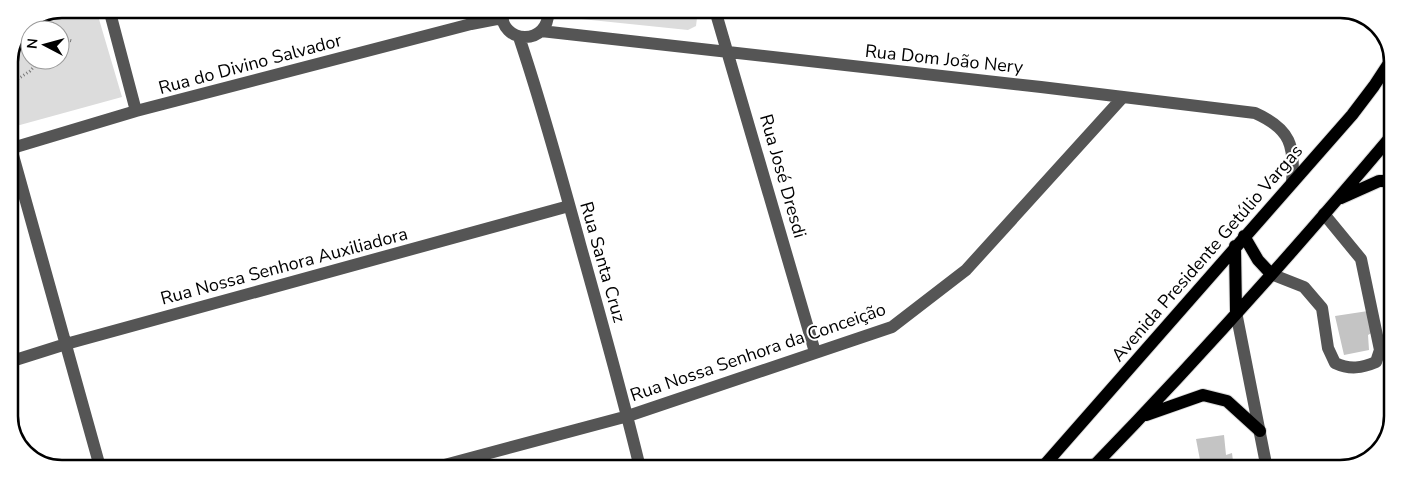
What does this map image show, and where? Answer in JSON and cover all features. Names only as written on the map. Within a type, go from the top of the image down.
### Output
[{"type":"main road","name":"Avenida Presidente Getúlio Vargas","points":[[1049,460],[1352,115],[1384,71]]},
{"type":"main road","points":[[1100,460],[1142,417],[1271,274],[1384,145]]},
{"type":"main road","points":[[1337,200],[1379,181],[1384,181]]},
{"type":"main road","points":[[1240,241],[1271,274]]},
{"type":"main road","points":[[1236,312],[1240,241]]},
{"type":"main road","points":[[1142,417],[1203,395],[1227,401],[1260,432]]},
{"type":"street","points":[[110,18],[136,111]]},
{"type":"street","name":"Rua do Divino Salvador","points":[[18,146],[136,111],[490,18]]},
{"type":"street","points":[[503,18],[506,28],[519,37]]},
{"type":"street","name":"Rua Santa Cruz","points":[[529,67],[538,33],[545,26],[548,18]]},
{"type":"street","name":"Rua José Dresdi","points":[[718,18],[815,352]]},
{"type":"street","name":"Rua Dom João Nery","points":[[519,37],[527,37],[538,33],[1240,110],[1255,113],[1271,120],[1284,133],[1294,160],[1292,183]]},
{"type":"street","name":"Rua Santa Cruz","points":[[519,37],[569,206],[628,416],[638,460]]},
{"type":"street","name":"Rua Nossa Senhora da Conceição","points":[[463,460],[628,416],[892,327],[966,270],[1123,97]]},
{"type":"street","points":[[18,176],[98,460]]},
{"type":"street","name":"Rua Nossa Senhora Auxiliadora","points":[[18,359],[66,344],[569,206]]},
{"type":"street","points":[[1271,274],[1304,287],[1322,308],[1328,348],[1335,363],[1344,367],[1362,368],[1376,362],[1380,350],[1360,259],[1324,214]]},
{"type":"street","points":[[1236,312],[1265,460]]},
{"type":"path","points":[[18,79],[31,70]]},
{"type":"shaded area","points":[[53,18],[99,18],[122,97],[18,126],[18,53],[20,48],[20,70],[70,70],[70,20],[48,20]]},
{"type":"shaded area","points":[[572,18],[697,18],[696,26],[688,30]]},
{"type":"building","points":[[1368,311],[1373,332],[1368,335],[1369,350],[1344,355],[1335,316]]},
{"type":"building","points":[[1224,435],[1226,455],[1232,453],[1233,460],[1200,460],[1196,439]]}]
